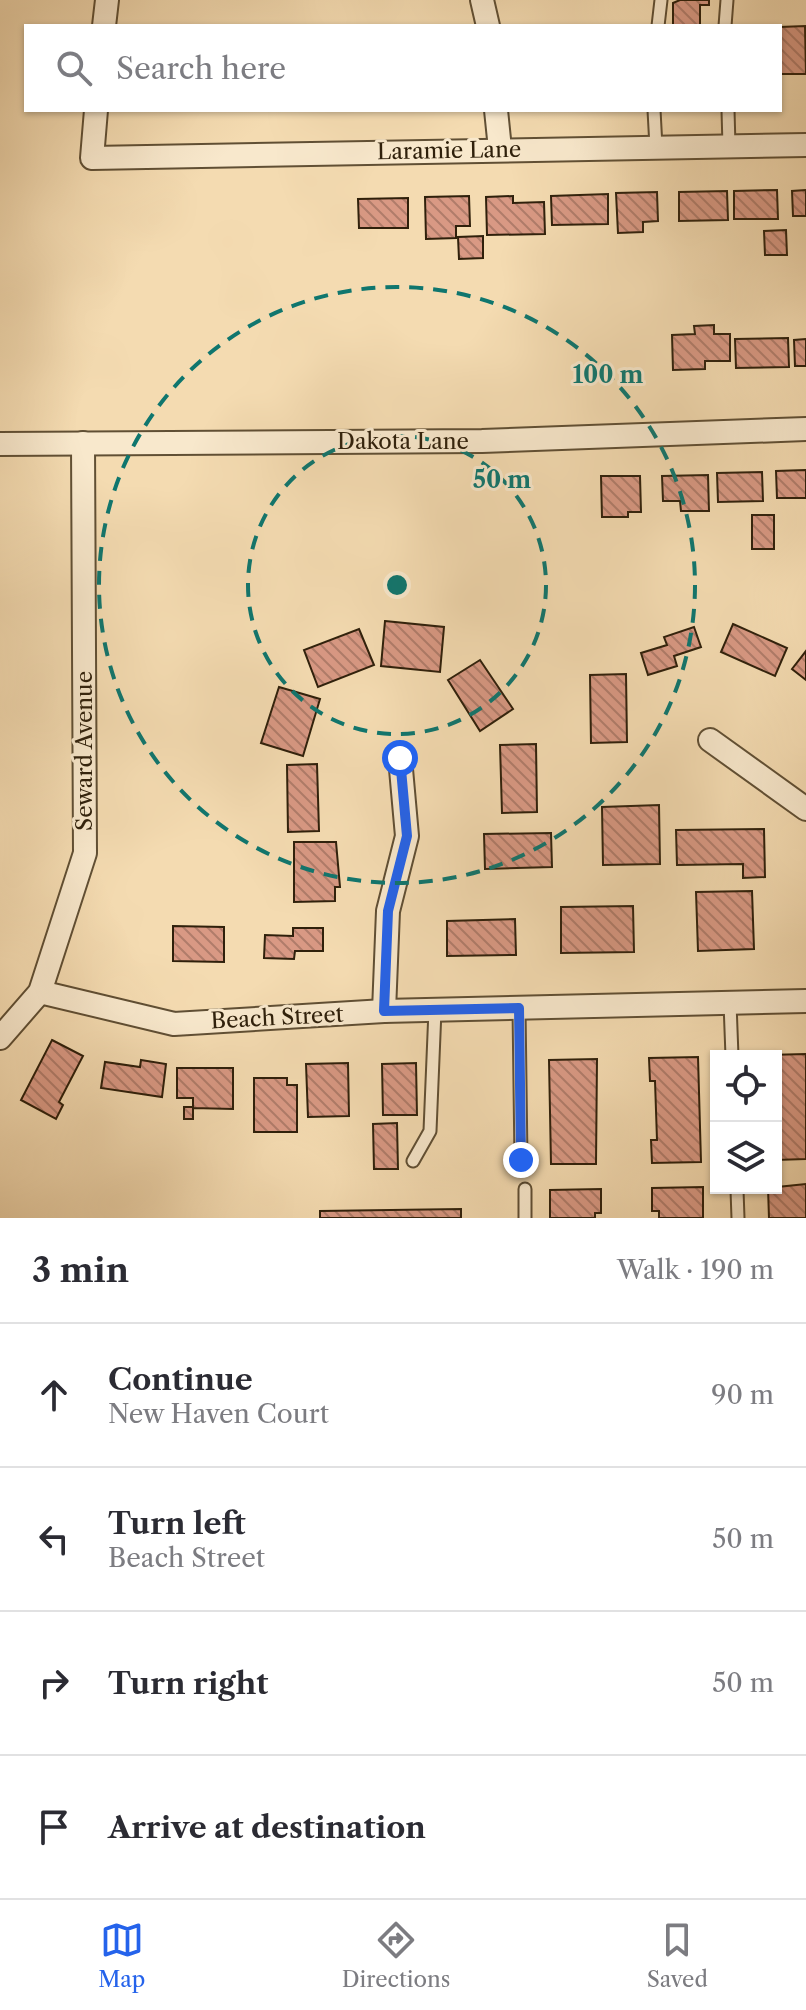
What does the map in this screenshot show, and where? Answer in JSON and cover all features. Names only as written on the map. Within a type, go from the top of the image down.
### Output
[{"type":"street","points":[[104,24],[107,0]]},
{"type":"street","points":[[482,0],[488,24]]},
{"type":"street","name":"Laramie Lane","points":[[96,112],[92,158],[806,145]]},
{"type":"street","points":[[496,112],[500,149]]},
{"type":"street","name":"Dakota Lane","points":[[0,444],[482,441],[806,429]]},
{"type":"street","name":"Seward Avenue","points":[[0,1038],[40,992],[85,853],[83,443]]},
{"type":"street","points":[[710,740],[806,809]]},
{"type":"street","points":[[384,1011],[388,911],[407,836],[400,758]]},
{"type":"street","name":"Beach Street","points":[[40,992],[174,1024],[384,1011],[806,1001]]},
{"type":"lane","points":[[658,24],[661,0]]},
{"type":"lane","points":[[725,24],[727,0]]},
{"type":"lane","points":[[654,112],[656,147]]},
{"type":"lane","points":[[728,112],[729,146]]},
{"type":"lane","points":[[730,1003],[732,1050]]},
{"type":"lane","points":[[519,1008],[521,1160]]},
{"type":"lane","points":[[413,1161],[430,1131],[435,1010]]},
{"type":"lane","points":[[525,1189],[525,1218]]},
{"type":"lane","points":[[737,1194],[738,1218]]},
{"type":"building","points":[[680,0],[709,0],[709,5],[700,5],[700,24],[673,24],[673,3]]},
{"type":"building","points":[[805,26],[806,74],[782,74],[782,27]]},
{"type":"building","points":[[777,190],[778,219],[734,219],[734,191]]},
{"type":"building","points":[[806,190],[806,216],[793,216],[792,191]]},
{"type":"building","points":[[727,191],[728,220],[679,221],[679,192]]},
{"type":"building","points":[[657,192],[658,221],[643,222],[643,232],[618,233],[616,193]]},
{"type":"building","points":[[608,194],[608,224],[552,225],[551,196]]},
{"type":"building","points":[[469,196],[470,226],[456,226],[456,238],[426,239],[425,197]]},
{"type":"building","points":[[513,196],[513,203],[544,202],[545,234],[487,235],[486,197]]},
{"type":"building","points":[[408,198],[408,228],[359,228],[358,199]]},
{"type":"building","points":[[786,230],[787,255],[765,255],[764,231]]},
{"type":"building","points":[[483,236],[483,258],[459,259],[458,237]]},
{"type":"building","points":[[714,325],[714,334],[730,334],[730,361],[705,361],[705,369],[673,370],[672,335],[695,334],[694,326]]},
{"type":"building","points":[[788,338],[789,367],[736,368],[735,339]]},
{"type":"building","points":[[806,339],[806,366],[795,366],[794,340]]},
{"type":"building","points":[[806,470],[806,498],[777,498],[776,471]]},
{"type":"building","points":[[762,472],[763,501],[718,502],[717,473]]},
{"type":"building","points":[[708,475],[709,511],[681,511],[680,501],[663,501],[662,476]]},
{"type":"building","points":[[601,476],[640,476],[641,512],[628,512],[628,517],[602,517]]},
{"type":"building","points":[[752,515],[774,515],[774,549],[752,549]]},
{"type":"building","points":[[385,621],[444,627],[440,672],[381,666]]},
{"type":"building","points":[[733,624],[787,648],[775,676],[721,652]]},
{"type":"building","points":[[694,627],[701,647],[674,656],[677,666],[648,675],[641,653],[667,645],[664,637]]},
{"type":"building","points":[[359,629],[374,665],[318,687],[304,650]]},
{"type":"building","points":[[806,651],[806,680],[792,669]]},
{"type":"building","points":[[480,660],[513,709],[480,731],[448,680]]},
{"type":"building","points":[[626,674],[627,742],[591,743],[590,675]]},
{"type":"building","points":[[279,687],[320,699],[303,756],[261,743]]},
{"type":"building","points":[[536,744],[537,812],[502,813],[500,745]]},
{"type":"building","points":[[317,764],[319,831],[288,832],[287,765]]},
{"type":"building","points":[[659,805],[660,864],[603,865],[602,807]]},
{"type":"building","points":[[764,829],[765,877],[743,878],[743,864],[677,865],[676,830]]},
{"type":"building","points":[[551,833],[552,867],[485,869],[484,834]]},
{"type":"building","points":[[294,842],[336,842],[340,887],[335,887],[335,901],[294,902]]},
{"type":"building","points":[[752,891],[754,949],[698,951],[696,892]]},
{"type":"building","points":[[633,906],[634,952],[561,953],[561,907]]},
{"type":"building","points":[[515,919],[516,955],[447,956],[447,921]]},
{"type":"building","points":[[173,926],[224,927],[224,962],[173,961]]},
{"type":"building","points":[[293,928],[323,928],[323,951],[295,951],[294,959],[264,958],[265,935],[293,936]]},
{"type":"building","points":[[52,1040],[83,1056],[59,1102],[63,1105],[56,1119],[21,1100]]},
{"type":"building","points":[[806,1054],[806,1159],[782,1160],[782,1055]]},
{"type":"building","points":[[698,1057],[701,1162],[652,1163],[651,1140],[657,1140],[655,1081],[650,1081],[649,1058]]},
{"type":"building","points":[[597,1059],[596,1164],[551,1164],[549,1060]]},
{"type":"building","points":[[141,1060],[166,1064],[162,1097],[101,1088],[105,1062],[140,1067]]},
{"type":"building","points":[[348,1063],[349,1116],[308,1117],[306,1064]]},
{"type":"building","points":[[416,1063],[417,1115],[383,1115],[382,1064]]},
{"type":"building","points":[[177,1068],[233,1068],[233,1109],[193,1108],[193,1119],[184,1119],[184,1107],[193,1107],[193,1098],[177,1098]]},
{"type":"building","points":[[254,1078],[287,1078],[287,1085],[297,1085],[297,1132],[254,1132]]},
{"type":"building","points":[[397,1123],[398,1169],[374,1169],[373,1124]]},
{"type":"building","points":[[806,1184],[806,1218],[769,1218],[768,1194],[782,1194],[782,1187]]},
{"type":"building","points":[[703,1187],[703,1218],[659,1218],[659,1211],[652,1211],[652,1188]]},
{"type":"building","points":[[601,1189],[601,1213],[595,1213],[595,1218],[550,1218],[550,1190]]},
{"type":"building","points":[[461,1209],[461,1218],[320,1218],[320,1211]]},
{"type":"route","points":[[400,758],[407,836],[388,911],[384,1011],[519,1008],[521,1160]]}]
